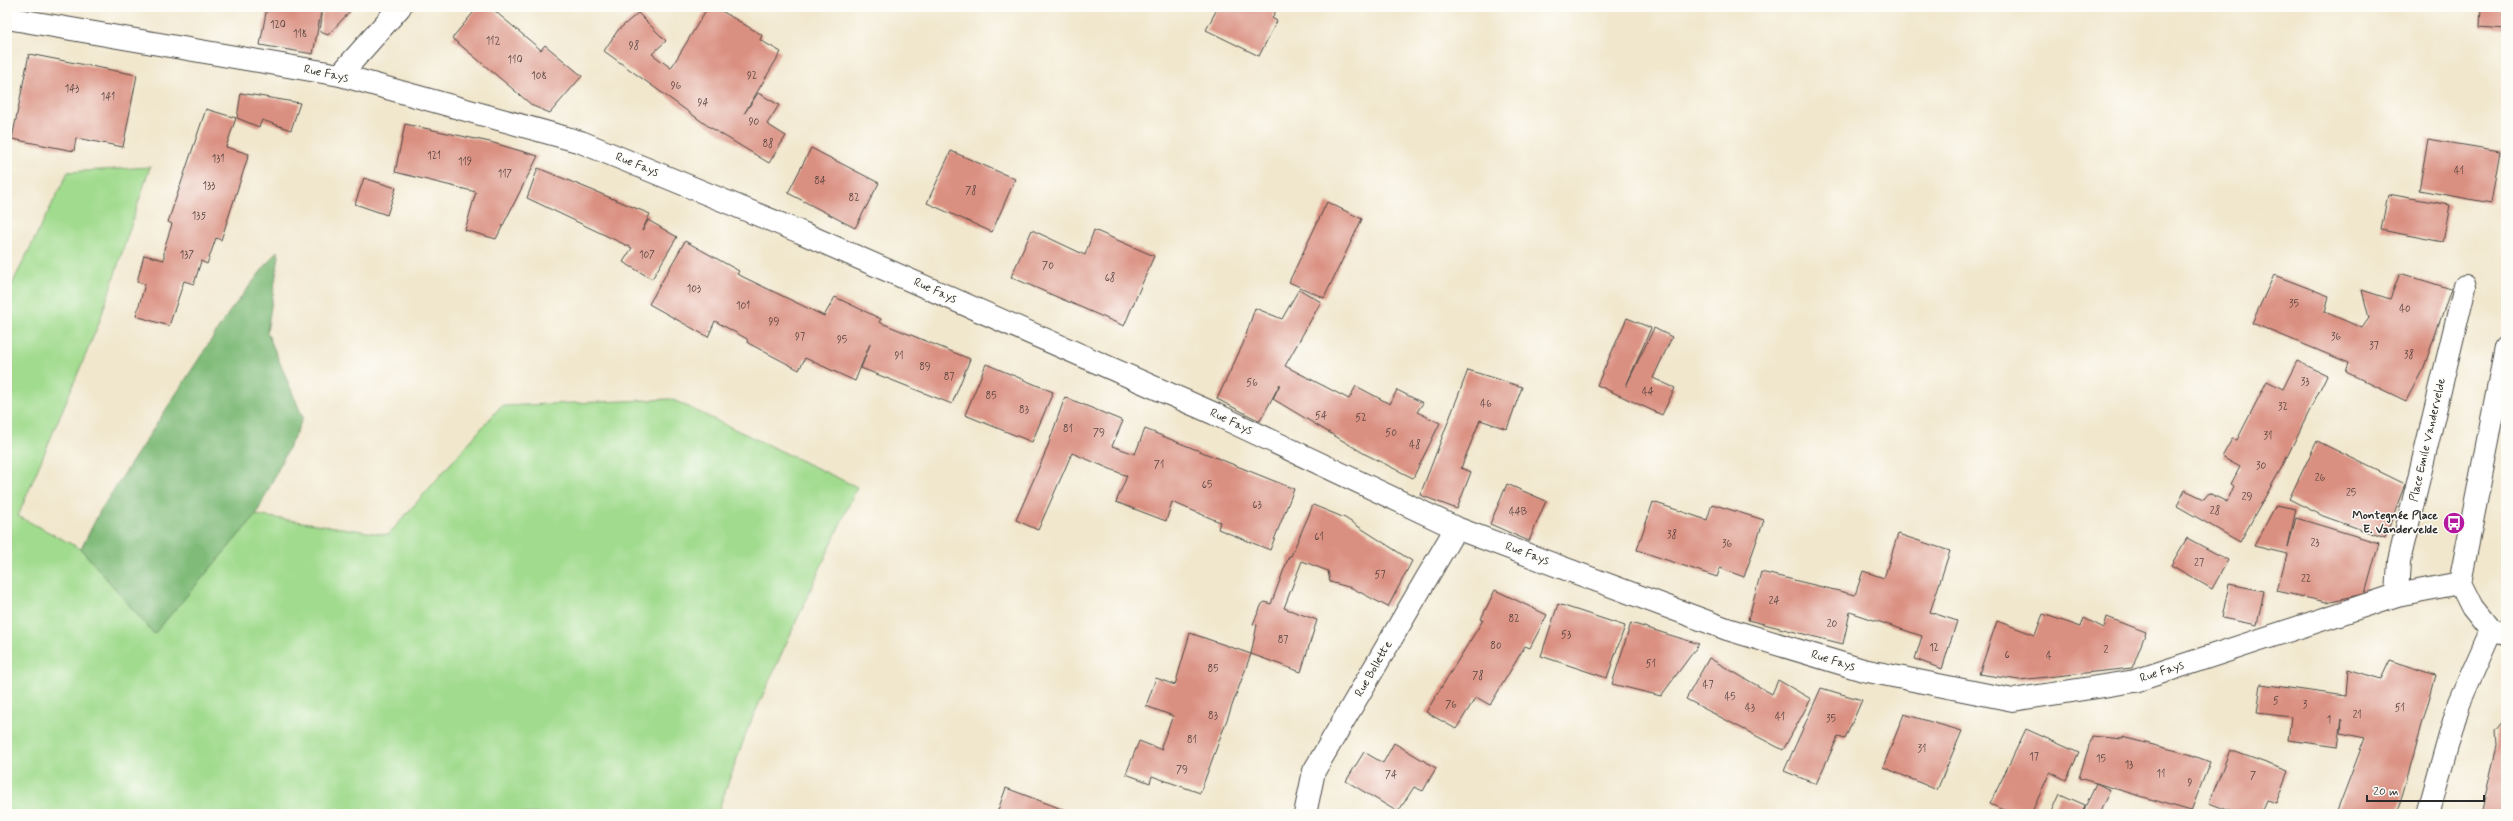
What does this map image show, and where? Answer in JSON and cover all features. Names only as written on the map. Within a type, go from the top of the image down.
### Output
[{"type":"street","points":[[340,75],[400,7]]},
{"type":"street","name":"Rue Fays","points":[[7,18],[340,75],[581,142],[800,232],[1200,408],[1456,528],[1727,628],[1863,670],[2013,700],[2135,681],[2397,595],[2460,583]]},
{"type":"street","name":"Place Emile Vandervelde","points":[[2397,595],[2399,561],[2419,455],[2465,286]]},
{"type":"street","points":[[2428,814],[2459,703],[2498,632],[2472,607],[2460,583],[2506,348]]},
{"type":"street","name":"Rue Bollette","points":[[1305,814],[1314,771],[1456,528]]},
{"type":"green space","points":[[150,167],[99,323],[18,516],[81,549],[154,634],[256,515],[388,535],[501,406],[671,399],[857,487],[748,728],[717,814],[7,814],[7,294],[68,172]]},
{"type":"green space","points":[[277,251],[279,256],[267,332],[303,418],[256,515],[154,634],[81,549],[100,511],[230,311]]},
{"type":"building","points":[[267,7],[322,7],[313,54],[260,45]]},
{"type":"building","points":[[323,7],[354,7],[328,35],[320,32]]},
{"type":"building","points":[[478,7],[490,7],[541,50],[545,45],[582,76],[550,113],[533,106],[452,38]]},
{"type":"building","points":[[708,7],[715,7],[762,35],[760,40],[781,52],[744,114],[758,93],[779,105],[767,124],[786,136],[769,163],[708,126],[604,51],[618,30],[638,13],[666,41],[652,54],[671,68]]},
{"type":"building","points":[[1218,7],[1278,7],[1272,18],[1277,21],[1259,56],[1206,30]]},
{"type":"building","points":[[2481,7],[2506,7],[2506,29],[2480,27]]},
{"type":"building","points":[[29,54],[137,75],[123,147],[76,138],[74,151],[12,139]]},
{"type":"building","points":[[241,93],[300,103],[291,130],[262,120],[259,127],[237,118]]},
{"type":"building","points":[[206,109],[236,118],[226,147],[249,154],[221,240],[216,238],[207,264],[201,261],[194,284],[184,281],[169,326],[136,316],[145,284],[137,282],[144,255],[164,260],[164,249],[172,224],[168,222]]},
{"type":"building","points":[[405,124],[490,142],[538,156],[496,239],[465,230],[476,192],[395,172]]},
{"type":"building","points":[[2428,139],[2500,151],[2491,203],[2419,190]]},
{"type":"building","points":[[811,148],[879,183],[855,228],[788,193]]},
{"type":"building","points":[[951,151],[1015,179],[992,232],[927,203]]},
{"type":"building","points":[[538,168],[650,214],[642,231],[648,220],[677,237],[652,279],[623,262],[632,248],[527,198]]},
{"type":"building","points":[[364,178],[396,188],[387,215],[355,204]]},
{"type":"building","points":[[2388,194],[2450,205],[2443,242],[2381,230]]},
{"type":"building","points":[[1327,202],[1362,219],[1324,298],[1289,282]]},
{"type":"building","points":[[1032,230],[1085,255],[1094,230],[1154,256],[1124,326],[1011,277]]},
{"type":"building","points":[[685,241],[739,271],[737,274],[824,316],[835,297],[881,319],[879,322],[970,359],[952,404],[861,368],[870,344],[855,381],[805,358],[799,370],[748,343],[747,339],[715,321],[708,337],[649,304]]},
{"type":"building","points":[[2400,273],[2451,289],[2424,367],[2406,401],[2346,372],[2349,363],[2252,323],[2274,275],[2329,296],[2325,312],[2362,328],[2369,318],[2362,290],[2390,299]]},
{"type":"building","points":[[1299,289],[1321,302],[1285,366],[1349,399],[1356,386],[1390,404],[1397,390],[1423,403],[1417,412],[1440,423],[1413,478],[1365,454],[1273,399],[1280,384],[1260,421],[1217,399],[1243,344],[1255,308],[1282,319]]},
{"type":"building","points":[[1627,318],[1651,328],[1626,386],[1654,328],[1672,337],[1653,378],[1675,388],[1662,415],[1597,385]]},
{"type":"building","points":[[2297,361],[2327,375],[2283,465],[2240,542],[2177,506],[2185,490],[2204,499],[2209,493],[2227,502],[2234,486],[2231,484],[2240,467],[2222,457],[2232,439],[2237,440],[2267,381],[2283,389]]},
{"type":"building","points":[[986,364],[1053,392],[1032,442],[965,415]]},
{"type":"building","points":[[1468,370],[1522,387],[1507,429],[1480,420],[1461,468],[1471,472],[1457,509],[1420,495]]},
{"type":"building","points":[[1065,397],[1123,421],[1112,446],[1135,454],[1145,429],[1294,489],[1270,550],[1218,529],[1220,522],[1172,502],[1166,521],[1116,502],[1127,476],[1072,453],[1038,530],[1016,520],[1046,451]]},
{"type":"building","points":[[2317,441],[2405,484],[2385,538],[2323,516],[2289,499]]},
{"type":"building","points":[[1507,484],[1546,501],[1529,541],[1490,524]]},
{"type":"building","points":[[1653,502],[1707,520],[1712,504],[1764,520],[1744,577],[1720,568],[1717,577],[1637,550]]},
{"type":"building","points":[[1313,505],[1345,518],[1412,561],[1388,607],[1352,588],[1330,582],[1328,571],[1302,561],[1284,608],[1317,620],[1301,672],[1251,654],[1257,625],[1253,624],[1262,604],[1265,602],[1271,604],[1289,556],[1291,556]]},
{"type":"building","points":[[2276,505],[2296,509],[2288,547],[2296,518],[2379,543],[2365,594],[2326,602],[2277,591],[2287,554],[2254,546]]},
{"type":"building","points":[[1898,534],[1950,551],[1930,612],[1957,621],[1942,669],[1915,659],[1922,636],[1850,612],[1843,644],[1748,620],[1761,572],[1855,595],[1863,571],[1884,578]]},
{"type":"building","points":[[2187,538],[2228,560],[2212,589],[2171,565]]},
{"type":"building","points":[[2229,584],[2264,591],[2257,625],[2222,618]]},
{"type":"building","points":[[1495,590],[1547,615],[1530,648],[1525,646],[1490,705],[1476,697],[1456,729],[1426,712],[1483,620],[1481,619]]},
{"type":"building","points":[[1558,604],[1625,626],[1607,678],[1541,656]]},
{"type":"building","points":[[2043,614],[2081,627],[2084,618],[2104,628],[2107,617],[2146,632],[2132,668],[2019,680],[1979,674],[1997,621],[2035,635]]},
{"type":"building","points":[[1631,623],[1699,644],[1661,696],[1612,684]]},
{"type":"building","points":[[1190,633],[1251,654],[1200,793],[1152,776],[1150,783],[1126,774],[1139,741],[1162,750],[1161,746],[1173,716],[1146,706],[1156,678],[1175,685]]},
{"type":"building","points":[[1709,658],[1772,694],[1778,680],[1811,699],[1783,750],[1686,699]]},
{"type":"building","points":[[2390,660],[2436,675],[2397,814],[2336,814],[2365,738],[2341,733],[2342,719],[2338,747],[2288,740],[2291,717],[2257,713],[2261,684],[2346,696],[2348,669],[2381,679]]},
{"type":"building","points":[[1821,688],[1862,700],[1845,739],[1838,737],[1816,784],[1784,771]]},
{"type":"building","points":[[2505,712],[2506,814],[2481,814],[2497,746],[2496,731],[2504,721]]},
{"type":"building","points":[[1904,714],[1962,731],[1937,790],[1883,767]]},
{"type":"building","points":[[2026,729],[2079,753],[2066,780],[2050,772],[2031,814],[2012,814],[1990,804]]},
{"type":"building","points":[[2092,736],[2122,739],[2122,737],[2189,754],[2210,762],[2191,811],[2079,778]]},
{"type":"building","points":[[1394,743],[1436,768],[1423,791],[1414,787],[1398,812],[1346,781],[1364,752],[1383,763]]},
{"type":"building","points":[[2230,750],[2288,771],[2276,803],[2266,800],[2260,814],[2238,814],[2209,803]]},
{"type":"building","points":[[2096,783],[2110,790],[2099,814],[2082,814]]},
{"type":"building","points":[[1006,788],[1075,814],[1009,814],[998,810]]},
{"type":"building","points":[[2060,794],[2085,805],[2082,814],[2051,814]]},
{"type":"place","name":"Montegnée Place E. Vandervelde","points":[[2454,523]]}]
